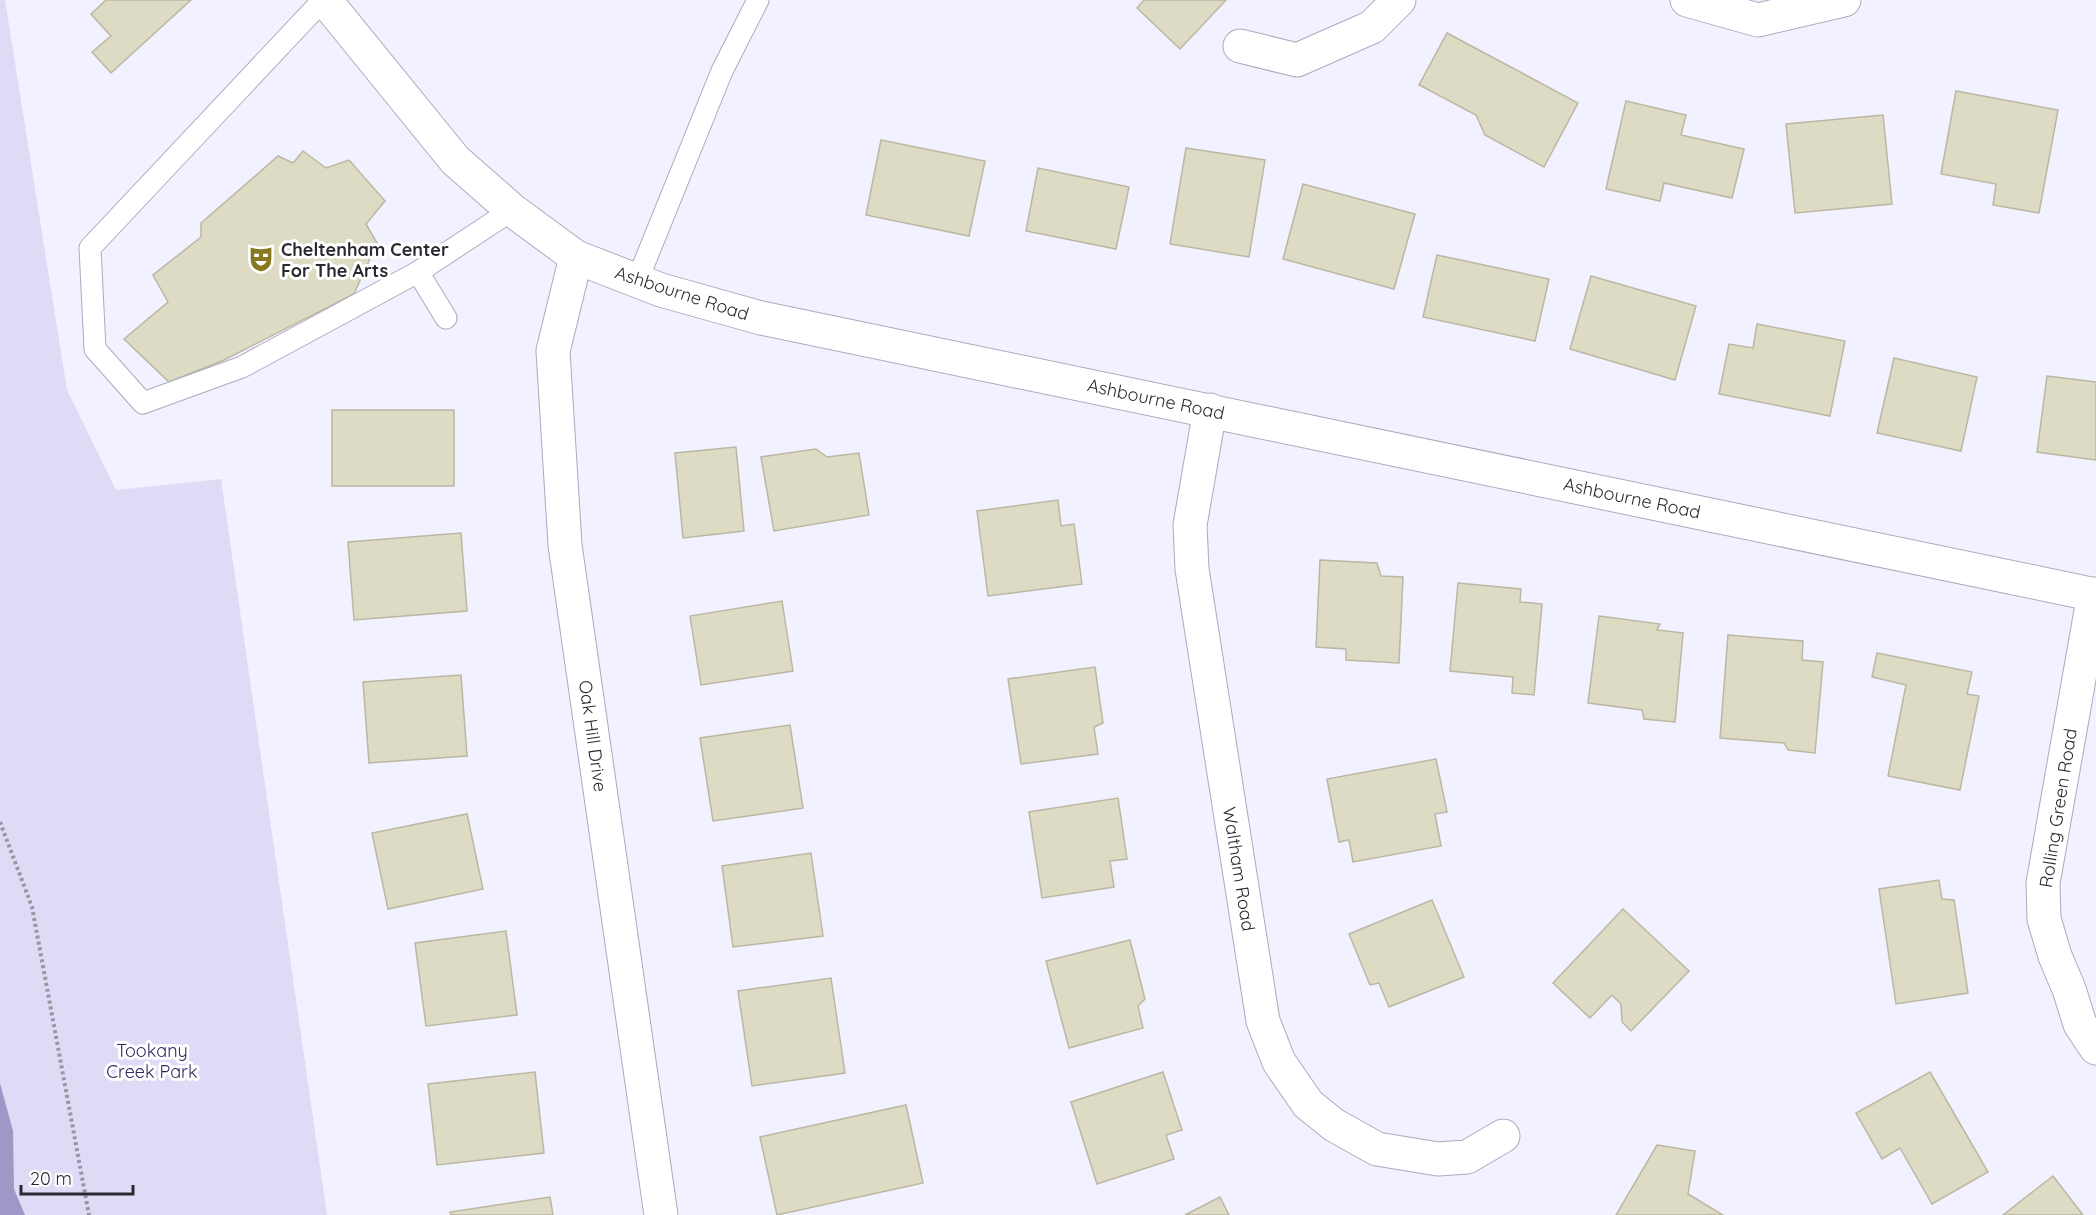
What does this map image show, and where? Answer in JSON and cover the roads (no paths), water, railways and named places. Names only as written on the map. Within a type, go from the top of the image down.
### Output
[{"type":"street","name":"Ashbourne Road","points":[[324,0],[456,160],[513,210],[576,257],[661,290],[760,318],[2095,594]]},
{"type":"street","points":[[1240,46],[1297,60],[1372,27],[1399,0]]},
{"type":"street","points":[[1687,0],[1758,20],[1844,0]]},
{"type":"street","name":"Oak Hill Drive","points":[[576,257],[553,351],[565,544],[661,1215]]},
{"type":"street","name":"Waltham Road","points":[[1210,410],[1190,525],[1192,569],[1263,1021],[1279,1062],[1308,1104],[1334,1125],[1377,1149],[1438,1159],[1467,1157],[1503,1136]]},
{"type":"street","name":"Rolling Green Road","points":[[2095,594],[2043,883],[2044,919],[2055,956],[2080,1024],[2096,1048]]},
{"type":"lane","points":[[324,0],[90,248],[95,349],[143,403],[242,367],[418,272],[513,210]]},
{"type":"lane","points":[[637,281],[722,70],[758,0]]},
{"type":"lane","points":[[418,272],[446,318]]},
{"type":"place","name":"Cheltenham Center For The Arts","points":[[261,259]]},
{"type":"park label","name":"Tookany Creek Park","points":[[152,1060]]}]
